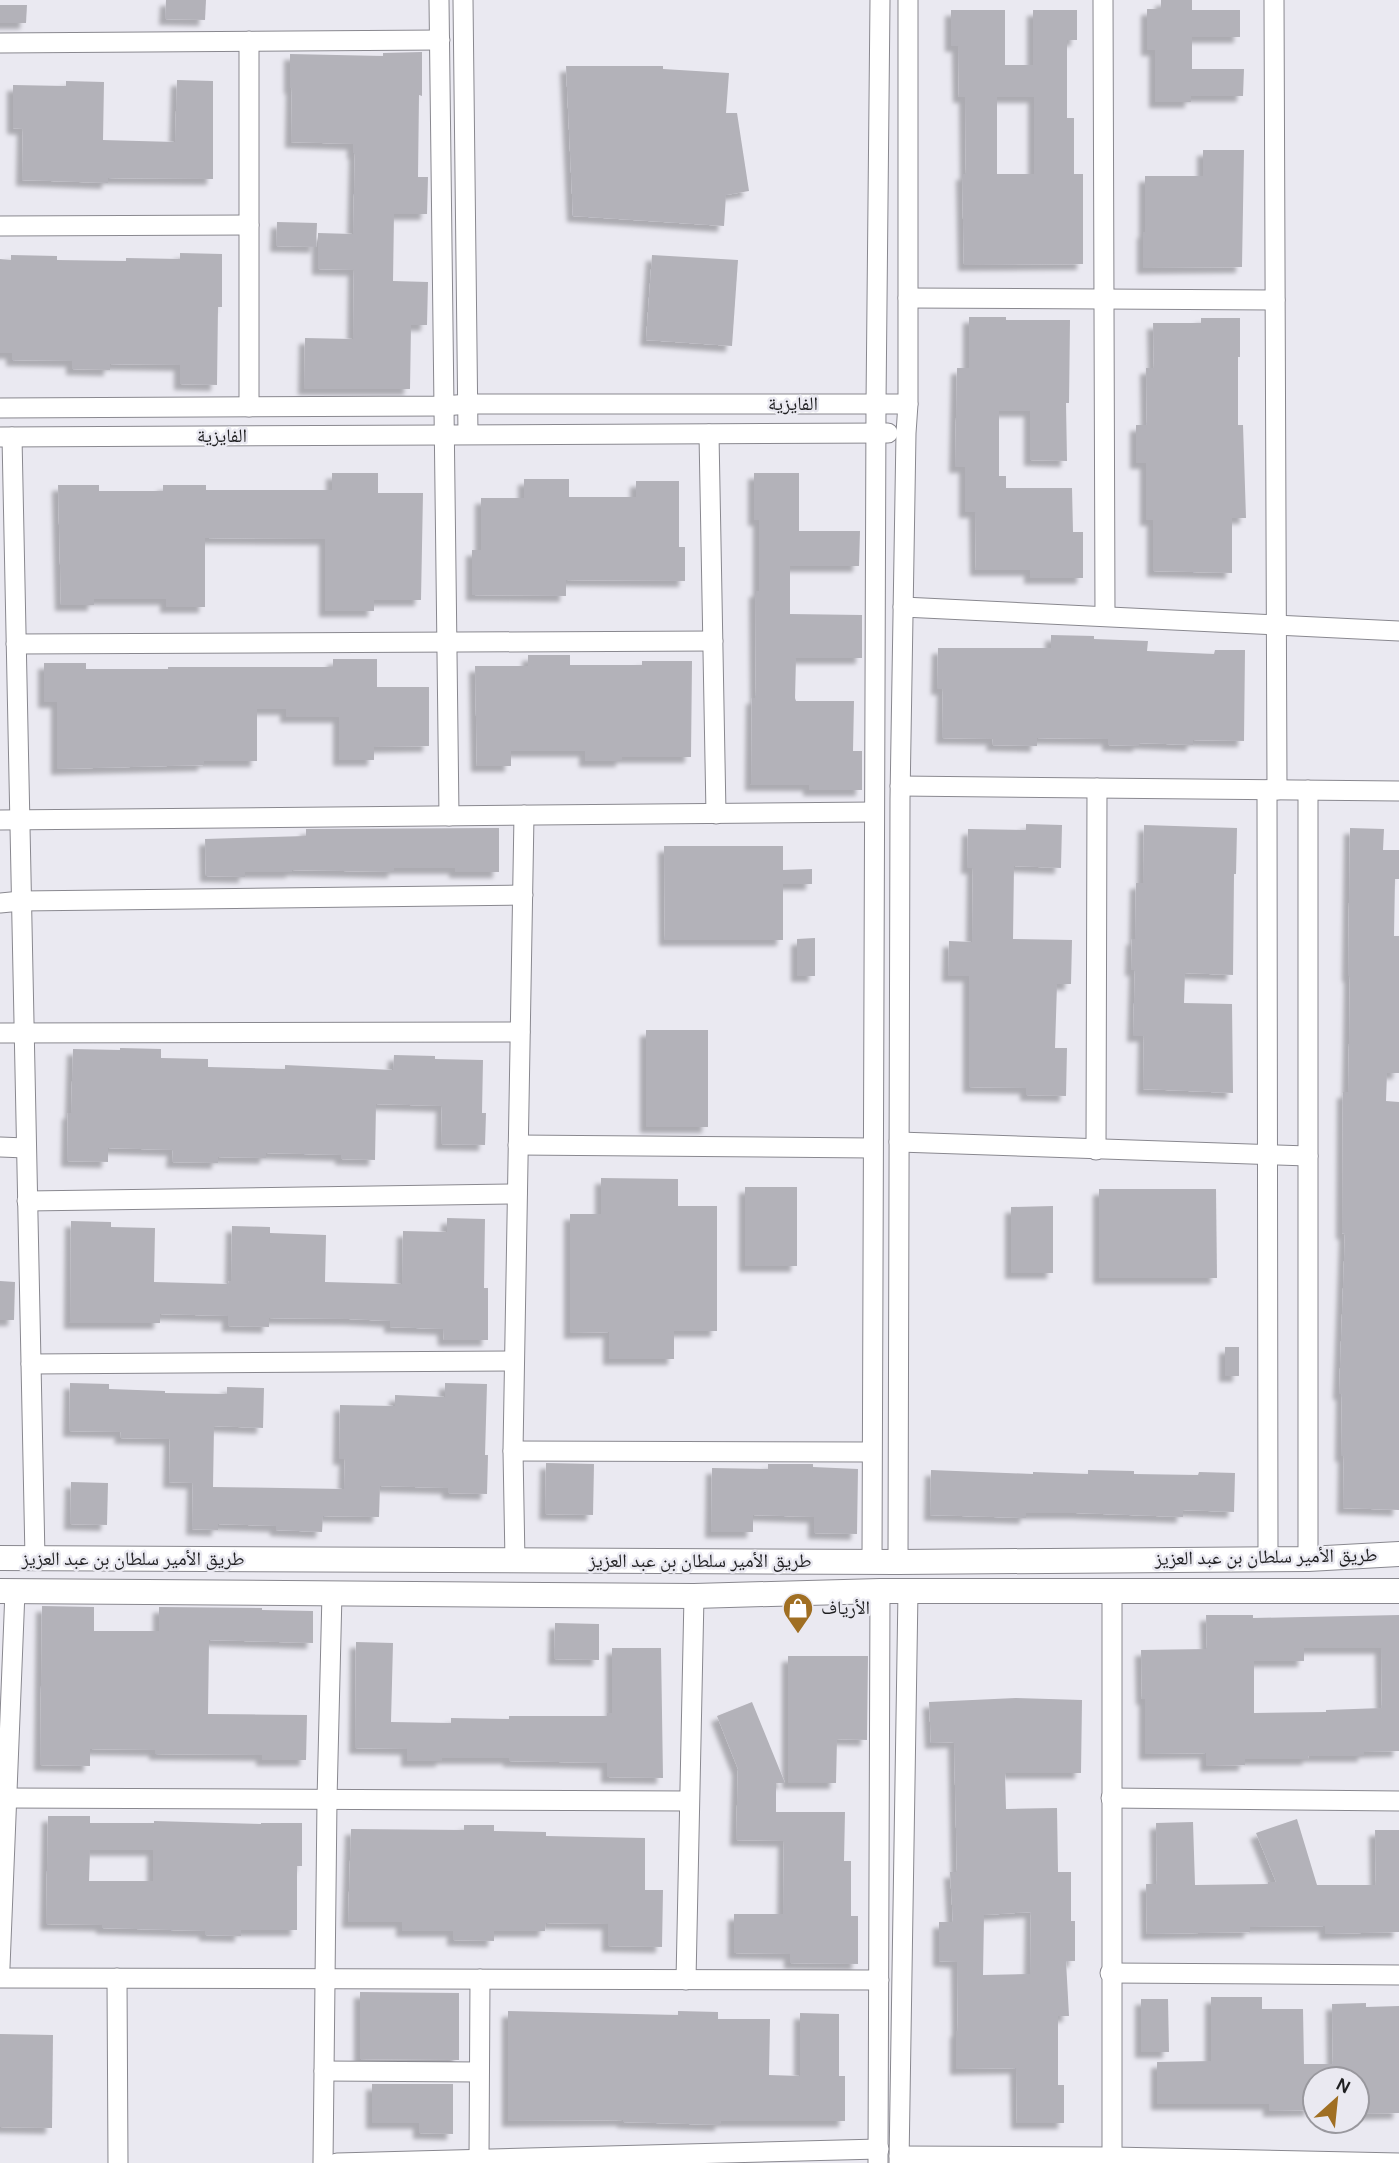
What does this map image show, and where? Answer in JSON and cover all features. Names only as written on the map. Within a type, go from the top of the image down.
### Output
[{"type":"main road","name":"طريق الأمير سلطان بن عبد العزيز","points":[[0,1558],[898,1562],[1308,1559],[1399,1554]]},
{"type":"main road","name":"طريق الأمير سلطان بن عبد العزيز","points":[[7,1591],[694,1596],[880,1591],[1399,1591]]},
{"type":"street","points":[[439,0],[449,643],[449,816]]},
{"type":"street","points":[[463,0],[468,435]]},
{"type":"street","points":[[872,1562],[872,1148],[880,0]]},
{"type":"street","points":[[898,1562],[900,786],[908,404],[908,0]]},
{"type":"street","points":[[1103,0],[1105,616]]},
{"type":"street","points":[[1268,1559],[1267,1156],[1271,790],[1276,624],[1274,0]]},
{"type":"street","points":[[0,43],[440,40]]},
{"type":"street","points":[[249,41],[249,407]]},
{"type":"street","points":[[0,226],[249,225]]},
{"type":"street","points":[[908,298],[1275,300]]},
{"type":"street","name":"الفايزية","points":[[0,408],[908,404]]},
{"type":"street","name":"الفايزية","points":[[6,437],[906,433]]},
{"type":"street","points":[[709,434],[716,814]]},
{"type":"street","points":[[6,437],[16,645],[10,819],[21,901],[35,1558]]},
{"type":"street","points":[[903,607],[1399,631]]},
{"type":"street","points":[[16,645],[713,641]]},
{"type":"street","points":[[900,786],[1399,791]]},
{"type":"street","points":[[1096,1150],[1097,788]]},
{"type":"street","points":[[1308,790],[1308,1559]]},
{"type":"street","points":[[10,819],[874,812]]},
{"type":"street","points":[[515,1561],[514,1361],[524,815]]},
{"type":"street","points":[[0,903],[523,895]]},
{"type":"street","points":[[0,1033],[520,1032]]},
{"type":"street","points":[[899,1142],[1308,1156]]},
{"type":"street","points":[[518,1145],[872,1148]]},
{"type":"street","points":[[0,1147],[26,1148]]},
{"type":"street","points":[[27,1201],[517,1194]]},
{"type":"street","points":[[30,1364],[514,1361]]},
{"type":"street","points":[[513,1451],[871,1451]]},
{"type":"street","points":[[0,1967],[6,1798],[7,1591]]},
{"type":"street","points":[[337,2163],[479,2159],[878,2156],[880,1591]]},
{"type":"street","points":[[908,1591],[899,2160],[1112,2157],[1399,2162]]},
{"type":"street","points":[[1112,1591],[1112,2157]]},
{"type":"street","points":[[323,2163],[332,1593]]},
{"type":"street","points":[[686,1980],[694,1596]]},
{"type":"street","points":[[6,1798],[689,1801]]},
{"type":"street","points":[[1111,1798],[1399,1801]]},
{"type":"street","points":[[1110,1973],[1399,1975]]},
{"type":"street","points":[[0,1978],[879,1980]]},
{"type":"street","points":[[117,1978],[118,2163]]},
{"type":"street","points":[[479,2159],[480,1979]]},
{"type":"street","points":[[324,2071],[479,2072]]},
{"type":"building","points":[[166,0],[206,0],[205,20],[165,19]]},
{"type":"building","points":[[1161,0],[1192,0],[1192,10],[1240,10],[1240,37],[1192,37],[1192,69],[1244,69],[1243,96],[1191,96],[1191,102],[1155,102],[1155,50],[1147,50],[1147,9],[1161,9]]},
{"type":"building","points":[[0,5],[27,5],[26,23],[0,23]]},
{"type":"building","points":[[951,10],[1005,10],[1005,65],[1033,65],[1033,10],[1077,10],[1077,40],[1067,40],[1067,118],[1074,118],[1074,174],[1083,174],[1083,264],[964,265],[962,174],[966,174],[965,97],[959,97],[958,46],[951,46]],"holes":[[[997,97],[1034,97],[1034,174],[997,174]]]},
{"type":"building","points":[[422,52],[418,177],[428,177],[427,214],[394,214],[393,281],[428,282],[427,325],[411,325],[410,389],[304,389],[305,338],[353,339],[354,270],[318,269],[318,233],[353,234],[355,153],[353,144],[291,142],[290,54],[383,56],[383,53]]},
{"type":"building","points":[[566,66],[663,66],[663,69],[729,73],[726,113],[737,113],[749,191],[726,195],[724,226],[573,216]]},
{"type":"building","points":[[177,80],[213,81],[213,179],[108,178],[108,183],[22,180],[23,129],[13,128],[13,85],[66,86],[66,81],[104,82],[103,140],[175,142]]},
{"type":"building","points":[[1203,150],[1244,150],[1242,267],[1143,268],[1145,176],[1203,176]]},
{"type":"building","points":[[277,222],[317,223],[316,247],[276,246]]},
{"type":"building","points":[[180,253],[222,254],[217,385],[180,384],[180,365],[110,364],[110,370],[72,369],[72,361],[12,360],[12,353],[0,353],[0,259],[11,260],[11,255],[57,256],[57,260],[126,261],[126,258],[180,259]]},
{"type":"building","points":[[652,255],[738,260],[732,346],[646,340]]},
{"type":"building","points":[[969,317],[1070,320],[1069,403],[1066,403],[1067,461],[1030,460],[1030,411],[999,411],[999,476],[1006,476],[1006,488],[1072,488],[1073,532],[1083,532],[1083,578],[1030,578],[1030,570],[976,570],[975,512],[965,512],[965,467],[955,467],[957,368],[969,368]]},
{"type":"building","points":[[1201,318],[1240,318],[1238,425],[1243,425],[1246,518],[1232,518],[1232,573],[1153,571],[1153,520],[1146,520],[1146,463],[1136,463],[1136,425],[1147,425],[1146,368],[1154,368],[1153,323],[1201,323]]},
{"type":"building","points":[[332,473],[378,473],[378,493],[423,493],[421,600],[374,600],[374,611],[325,611],[325,539],[205,538],[205,607],[166,607],[166,599],[94,599],[94,605],[61,605],[58,485],[99,485],[99,491],[163,491],[163,485],[206,485],[206,490],[332,490]]},
{"type":"building","points":[[754,473],[799,473],[799,531],[860,531],[859,566],[790,566],[790,614],[862,615],[862,658],[796,658],[795,698],[796,701],[854,701],[853,751],[862,751],[862,790],[809,790],[809,785],[751,785],[752,698],[756,698],[755,591],[759,591],[759,520],[754,520]]},
{"type":"building","points":[[524,479],[569,479],[569,497],[636,497],[636,481],[679,481],[679,547],[685,547],[685,581],[566,580],[566,596],[472,595],[472,550],[481,550],[481,498],[524,498]]},
{"type":"building","points":[[1051,635],[1148,641],[1147,651],[1214,654],[1215,650],[1245,650],[1244,741],[1193,740],[1193,745],[1139,743],[1139,746],[1108,745],[1108,739],[1037,738],[1037,746],[992,745],[993,739],[942,738],[943,689],[937,689],[938,648],[1051,648]]},
{"type":"building","points":[[528,655],[570,655],[570,665],[642,665],[642,661],[692,661],[691,757],[622,757],[622,761],[585,761],[585,751],[511,751],[511,766],[477,766],[475,666],[528,666]]},
{"type":"building","points":[[333,659],[377,659],[377,687],[429,687],[429,746],[374,747],[374,760],[339,760],[339,717],[286,717],[286,709],[257,709],[257,761],[204,761],[204,765],[57,769],[57,702],[44,702],[44,663],[86,663],[86,669],[333,667]]},
{"type":"building","points":[[1026,824],[1062,825],[1061,868],[1014,866],[1013,939],[1072,940],[1071,984],[1057,984],[1055,1048],[1067,1048],[1066,1096],[1026,1095],[1026,1088],[969,1087],[969,976],[948,976],[949,941],[972,942],[973,868],[967,868],[968,829],[1026,830]]},
{"type":"building","points":[[1144,825],[1237,828],[1233,975],[1185,973],[1184,1003],[1232,1004],[1233,1093],[1143,1089],[1144,1036],[1133,1036],[1135,970],[1131,970],[1132,939],[1135,939],[1136,883],[1143,883]]},
{"type":"building","points":[[499,828],[499,872],[455,872],[455,868],[394,868],[394,872],[292,870],[245,872],[245,877],[206,876],[205,839],[306,836],[306,829]]},
{"type":"building","points":[[1350,828],[1384,829],[1383,850],[1399,850],[1399,879],[1395,879],[1394,936],[1399,936],[1399,1073],[1387,1073],[1386,1101],[1399,1102],[1399,1510],[1343,1508],[1342,1394],[1339,1394],[1345,1234],[1342,1233],[1343,1092],[1348,1092],[1349,1044]]},
{"type":"building","points":[[664,846],[783,846],[783,870],[812,869],[812,884],[783,884],[783,940],[665,940]]},
{"type":"building","points":[[815,938],[815,976],[797,976],[797,939]]},
{"type":"building","points":[[646,1030],[708,1030],[708,1127],[646,1127]]},
{"type":"building","points":[[73,1049],[161,1049],[161,1058],[208,1059],[208,1067],[285,1069],[285,1065],[393,1070],[394,1055],[483,1060],[482,1113],[486,1113],[485,1145],[441,1144],[442,1106],[376,1104],[375,1160],[341,1159],[341,1155],[266,1153],[266,1158],[218,1157],[218,1163],[172,1162],[173,1150],[108,1148],[108,1162],[67,1161]]},
{"type":"building","points":[[601,1178],[678,1179],[678,1206],[717,1206],[717,1331],[674,1331],[674,1359],[609,1359],[609,1332],[570,1333],[570,1214],[601,1214]]},
{"type":"building","points":[[745,1187],[797,1187],[797,1266],[745,1266]]},
{"type":"building","points":[[1099,1189],[1216,1189],[1217,1278],[1099,1278]]},
{"type":"building","points":[[1053,1206],[1053,1273],[1011,1273],[1011,1207]]},
{"type":"building","points":[[447,1218],[485,1219],[484,1288],[488,1288],[488,1340],[444,1340],[443,1329],[390,1327],[390,1321],[349,1319],[269,1318],[269,1327],[228,1326],[228,1316],[160,1314],[160,1323],[70,1323],[71,1221],[111,1222],[111,1227],[155,1228],[154,1282],[228,1284],[231,1281],[232,1226],[270,1227],[270,1233],[326,1235],[325,1282],[402,1284],[403,1231],[447,1232]]},
{"type":"building","points":[[0,1281],[15,1282],[14,1320],[0,1320]]},
{"type":"building","points":[[1225,1347],[1239,1347],[1239,1376],[1225,1376]]},
{"type":"building","points":[[70,1383],[109,1384],[109,1389],[165,1393],[227,1394],[227,1387],[264,1388],[263,1428],[214,1426],[213,1487],[344,1489],[345,1459],[339,1459],[340,1405],[395,1406],[395,1395],[445,1397],[445,1383],[487,1384],[487,1494],[448,1493],[448,1488],[380,1486],[379,1517],[323,1516],[322,1532],[276,1530],[276,1526],[218,1524],[218,1530],[192,1529],[193,1483],[169,1482],[170,1439],[120,1438],[121,1432],[69,1431]]},
{"type":"building","points":[[546,1463],[594,1464],[593,1515],[545,1514]]},
{"type":"building","points":[[768,1464],[813,1464],[813,1467],[858,1469],[857,1534],[814,1533],[814,1517],[753,1515],[753,1532],[711,1532],[712,1468],[768,1469]]},
{"type":"building","points":[[931,1470],[1033,1474],[1088,1474],[1088,1470],[1134,1471],[1134,1474],[1235,1473],[1234,1512],[1183,1510],[1183,1517],[1076,1513],[1026,1513],[1026,1518],[930,1515]]},
{"type":"building","points":[[71,1482],[108,1483],[107,1525],[70,1524]]},
{"type":"building","points":[[42,1606],[94,1607],[94,1631],[159,1631],[159,1607],[313,1611],[313,1643],[209,1640],[208,1714],[307,1715],[306,1760],[262,1760],[262,1755],[155,1754],[155,1750],[90,1749],[90,1766],[40,1765]]},
{"type":"building","points":[[1206,1615],[1253,1615],[1253,1618],[1399,1615],[1399,1751],[1364,1752],[1364,1756],[1308,1756],[1309,1759],[1245,1759],[1245,1765],[1206,1766],[1206,1753],[1145,1754],[1145,1699],[1142,1699],[1141,1650],[1207,1649]],"holes":[[[1304,1648],[1381,1648],[1382,1708],[1254,1713],[1254,1661],[1304,1661]]]},
{"type":"building","points":[[555,1623],[599,1624],[599,1660],[554,1659]]},
{"type":"building","points":[[356,1642],[393,1643],[391,1722],[451,1723],[451,1718],[509,1719],[509,1716],[607,1716],[607,1713],[612,1713],[612,1648],[661,1648],[663,1778],[607,1777],[607,1763],[509,1761],[509,1758],[407,1761],[407,1749],[355,1748]]},
{"type":"building","points":[[788,1656],[868,1656],[867,1740],[837,1739],[836,1783],[788,1783]]},
{"type":"building","points":[[1016,1698],[1082,1700],[1081,1773],[1005,1773],[1006,1809],[1057,1808],[1058,1872],[1071,1872],[1071,1921],[1075,1921],[1075,1961],[1066,1961],[1069,2016],[1058,2016],[1058,2085],[1064,2085],[1064,2123],[1017,2123],[1016,2068],[956,2069],[957,1962],[939,1961],[939,1922],[953,1922],[950,1872],[957,1872],[954,1742],[931,1743],[929,1702]],"holes":[[[1031,1912],[1030,1974],[983,1975],[984,1915]]]},
{"type":"building","points":[[752,1702],[785,1783],[776,1783],[776,1812],[845,1812],[844,1861],[851,1861],[851,1916],[858,1916],[858,1964],[790,1963],[790,1954],[734,1953],[734,1914],[783,1914],[784,1841],[736,1840],[738,1769],[717,1716]]},
{"type":"building","points":[[48,1816],[90,1816],[90,1823],[302,1823],[302,1866],[297,1866],[297,1930],[241,1930],[241,1936],[205,1935],[205,1931],[46,1924]],"holes":[[[90,1850],[153,1850],[153,1881],[89,1881]]]},
{"type":"building","points":[[1297,1819],[1317,1885],[1376,1885],[1375,1830],[1399,1830],[1399,1932],[1325,1934],[1325,1926],[1250,1927],[1250,1932],[1147,1934],[1146,1884],[1157,1884],[1156,1823],[1193,1822],[1195,1885],[1268,1884],[1276,1882],[1256,1833]]},
{"type":"building","points":[[464,1825],[494,1825],[494,1831],[546,1832],[546,1836],[645,1838],[645,1890],[663,1890],[662,1947],[608,1946],[608,1924],[546,1923],[545,1931],[494,1931],[494,1941],[453,1940],[453,1931],[402,1931],[402,1922],[348,1922],[351,1829],[464,1830]]},
{"type":"building","points":[[360,1992],[459,1993],[459,2060],[360,2059]]},
{"type":"building","points":[[1211,1997],[1262,1997],[1262,2009],[1303,2009],[1304,2064],[1333,2064],[1332,2004],[1399,2006],[1399,2113],[1371,2114],[1371,2065],[1301,2065],[1301,2110],[1269,2111],[1269,2104],[1157,2104],[1157,2062],[1211,2061]]},
{"type":"building","points":[[1141,1999],[1168,1999],[1169,2052],[1141,2052]]},
{"type":"building","points":[[508,2011],[678,2015],[678,2011],[718,2012],[718,2019],[770,2019],[769,2075],[800,2076],[800,2013],[839,2014],[839,2076],[845,2076],[845,2121],[721,2121],[721,2125],[623,2120],[508,2121]]},
{"type":"building","points":[[0,2034],[53,2035],[52,2128],[0,2127]]},
{"type":"building","points":[[372,2084],[453,2084],[453,2134],[419,2133],[419,2123],[372,2123]]},
{"type":"place","name":"الأرياف","points":[[798,1635]]}]
